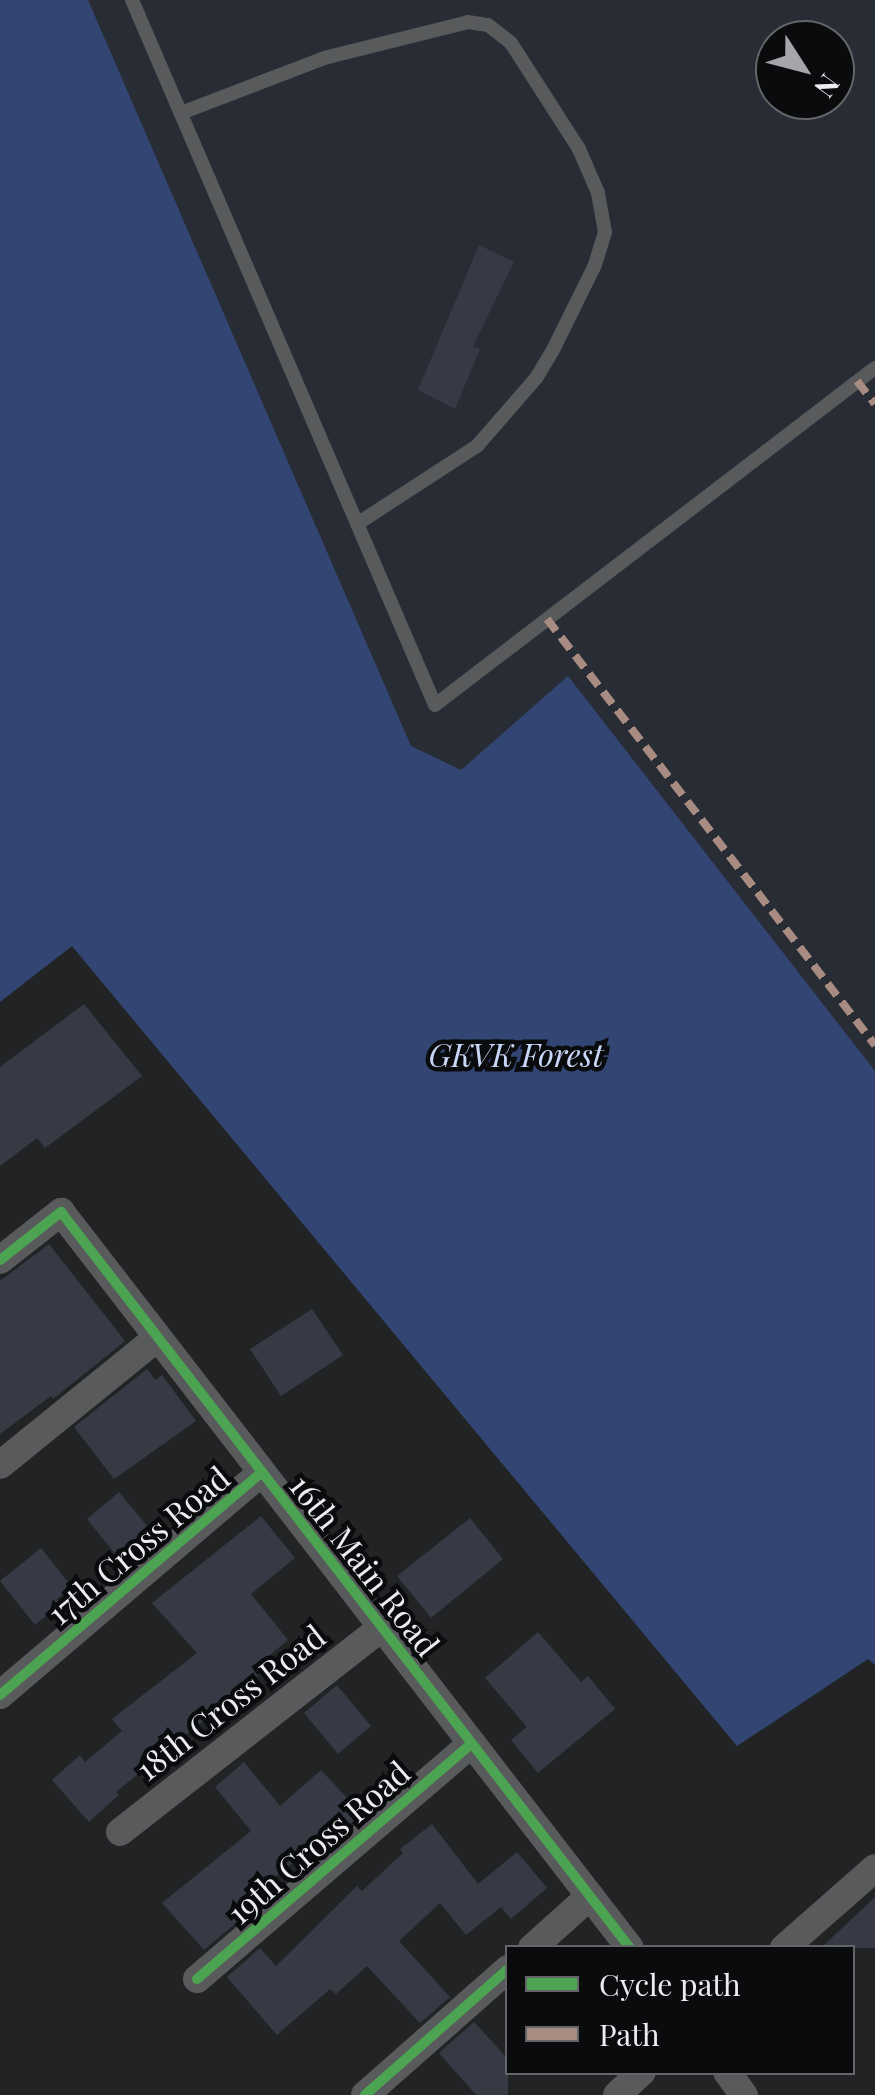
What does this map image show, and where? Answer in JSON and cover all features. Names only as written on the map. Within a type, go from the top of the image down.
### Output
[{"type":"street","name":"16th Main Road","points":[[0,1260],[61,1212],[628,1945]]},
{"type":"street","points":[[0,1465],[157,1338]]},
{"type":"street","name":"17th Cross Road","points":[[0,1695],[262,1472]]},
{"type":"street","name":"18th Cross Road","points":[[120,1832],[382,1626]]},
{"type":"street","name":"19th Cross Road","points":[[198,1979],[472,1743]]},
{"type":"street","points":[[787,1945],[875,1868]]},
{"type":"street","points":[[535,1945],[590,1896]]},
{"type":"street","points":[[365,2095],[505,1972]]},
{"type":"street","points":[[617,2095],[639,2075]]},
{"type":"lane","points":[[132,0],[435,705],[875,368]]},
{"type":"lane","points":[[180,113],[324,58],[434,27],[468,22],[488,25],[511,43],[580,149],[598,193],[606,232],[595,266],[553,350],[528,389],[477,446],[357,524]]},
{"type":"shaded area","points":[[0,0],[875,0],[875,1665],[868,1659],[737,1746],[71,945]]},
{"type":"green space","name":"GKVK Forest","points":[[0,0],[88,0],[411,746],[461,770],[568,676],[875,1071],[875,1665],[868,1659],[737,1746],[72,946],[0,1002]]},
{"type":"building","points":[[479,245],[514,262],[473,346],[480,349],[455,409],[418,390]]},
{"type":"building","points":[[84,1004],[142,1076],[45,1148],[37,1138],[0,1166],[0,1067]]},
{"type":"building","points":[[49,1244],[125,1341],[53,1399],[51,1396],[0,1434],[0,1281]]},
{"type":"building","points":[[312,1309],[343,1355],[281,1396],[250,1349]]},
{"type":"building","points":[[147,1369],[155,1380],[162,1375],[196,1421],[114,1479],[74,1427]]},
{"type":"building","points":[[119,1492],[149,1528],[116,1555],[87,1519]]},
{"type":"building","points":[[261,1516],[295,1558],[251,1594],[288,1640],[253,1669],[258,1676],[116,1792],[119,1795],[89,1822],[52,1780],[80,1755],[85,1762],[122,1731],[112,1719],[197,1653],[152,1603]]},
{"type":"building","points":[[470,1518],[503,1559],[431,1618],[397,1576]]},
{"type":"building","points":[[41,1548],[72,1587],[57,1599],[61,1604],[35,1625],[0,1581]]},
{"type":"building","points":[[538,1632],[581,1682],[588,1676],[615,1709],[538,1773],[511,1740],[527,1727],[485,1678]]},
{"type":"building","points":[[337,1685],[371,1726],[338,1754],[304,1713]]},
{"type":"building","points":[[244,1762],[280,1806],[321,1770],[362,1814],[320,1850],[315,1845],[234,1910],[237,1922],[204,1950],[162,1903],[251,1831],[215,1787]]},
{"type":"building","points":[[432,1824],[478,1884],[517,1852],[547,1888],[511,1919],[501,1907],[466,1935],[440,1903],[399,1941],[450,1997],[420,2023],[367,1966],[336,1994],[330,1989],[277,2035],[227,1977],[260,1948],[276,1966],[357,1886],[362,1891],[403,1853],[400,1849]]},
{"type":"building","points":[[875,1897],[875,1948],[824,1945]]},
{"type":"building","points":[[474,2022],[505,2056],[508,2095],[476,2095],[439,2053]]},
{"type":"marked path","points":[[857,381],[875,404]]},
{"type":"marked path","points":[[547,619],[875,1045]]},
{"type":"cycle path","points":[[0,1260],[61,1212],[628,1945]]},
{"type":"cycle path","points":[[0,1695],[262,1472]]},
{"type":"cycle path","points":[[197,1979],[472,1743]]},
{"type":"cycle path","points":[[365,2095],[505,1972]]}]
